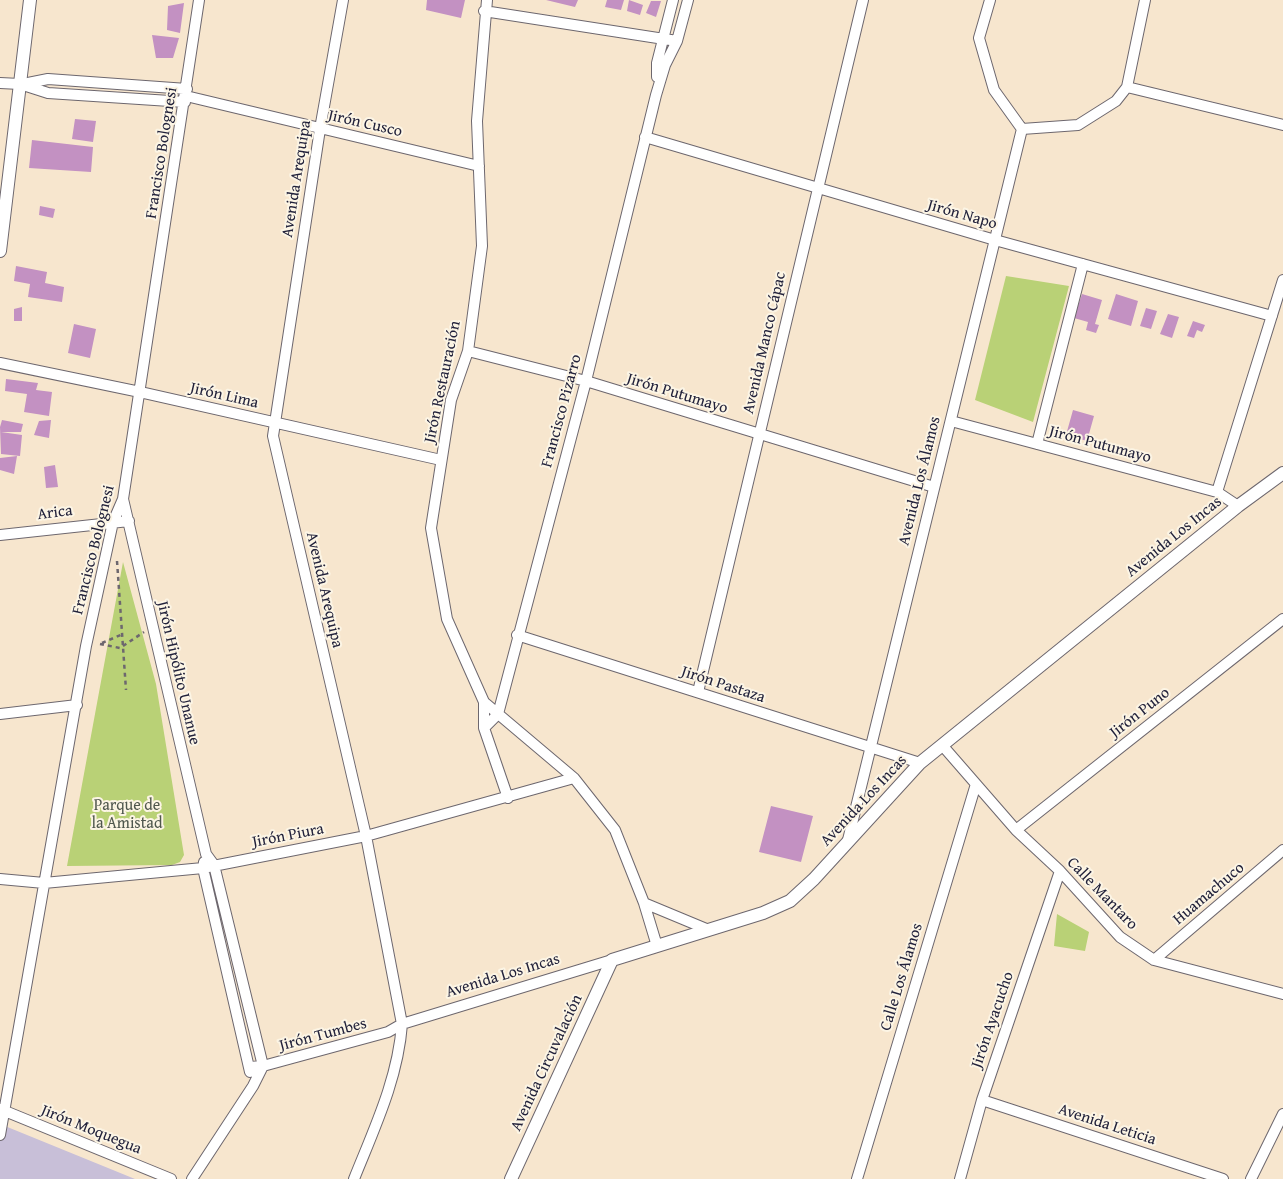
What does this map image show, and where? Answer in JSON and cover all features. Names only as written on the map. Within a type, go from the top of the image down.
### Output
[{"type":"street","points":[[0,251],[30,0]]},
{"type":"street","name":"Francisco Bolognesi","points":[[0,1136],[2,1110],[77,706],[86,646],[113,522],[123,499],[200,0]]},
{"type":"street","name":"Avenida Arequipa","points":[[343,0],[320,129],[273,424],[273,436],[366,836],[402,1024],[400,1050],[387,1097],[354,1179]]},
{"type":"street","name":"Jirón Restauración","points":[[487,0],[484,11],[477,121],[482,246],[468,351],[450,400],[431,528],[447,619],[484,702],[484,728],[508,798]]},
{"type":"street","name":"Francisco Pizarro","points":[[656,95],[657,63],[672,0]]},
{"type":"street","name":"Francisco Pizarro","points":[[498,714],[517,635],[586,381],[656,95],[665,65],[676,41],[688,0]]},
{"type":"street","name":"Avenida Manco Cápac","points":[[698,692],[863,0]]},
{"type":"street","points":[[990,0],[979,38],[994,90],[1022,129],[1078,125],[1116,101],[1126,86],[1145,0]]},
{"type":"street","points":[[484,11],[676,41]]},
{"type":"street","name":"Jirón Cusco","points":[[0,83],[20,84],[48,79],[186,96],[479,166]]},
{"type":"street","points":[[1126,86],[1283,125]]},
{"type":"street","name":"Avenida Los Álamos","points":[[848,840],[1022,129]]},
{"type":"street","name":"Jirón Napo","points":[[645,137],[995,240],[1272,316]]},
{"type":"street","points":[[1037,444],[1083,264]]},
{"type":"street","points":[[1217,492],[1283,280]]},
{"type":"street","name":"Jirón Putumayo","points":[[468,351],[586,381],[934,487]]},
{"type":"street","name":"Jirón Lima","points":[[0,363],[140,392],[273,424],[441,460]]},
{"type":"street","name":"Jirón Putumayo","points":[[951,421],[1217,492],[1238,506]]},
{"type":"street","name":"Avenida Los Incas","points":[[402,1024],[763,913],[790,901],[814,879],[920,763],[1238,506],[1283,473]]},
{"type":"street","name":"Jirón Hipólito Unanue","points":[[123,499],[206,854],[214,866],[263,1066]]},
{"type":"street","name":"Arica","points":[[0,535],[129,521]]},
{"type":"street","name":"Jirón Puno","points":[[1016,830],[1283,619]]},
{"type":"street","name":"Jirón Pastaza","points":[[517,635],[920,763]]},
{"type":"street","name":"Jirón Restauración","points":[[484,702],[574,778],[615,830],[644,903],[657,946]]},
{"type":"street","points":[[0,714],[77,706]]},
{"type":"street","points":[[484,728],[498,714]]},
{"type":"street","name":"Calle Mantaro","points":[[942,745],[1016,830],[1060,871],[1120,937],[1154,960],[1264,990],[1283,993]]},
{"type":"street","name":"Jirón Piura","points":[[0,879],[44,883],[203,868],[366,836],[508,798],[574,778]]},
{"type":"street","name":"Calle Los Álamos","points":[[857,1179],[976,784]]},
{"type":"street","name":"Huamachuco","points":[[1154,960],[1283,850]]},
{"type":"street","name":"Jirón Hipólito Unanue","points":[[206,854],[203,868],[253,1086]]},
{"type":"street","name":"Jirón Ayacucho","points":[[960,1179],[982,1100],[1060,871]]},
{"type":"street","points":[[644,903],[709,930]]},
{"type":"street","name":"Avenida Circuvalación","points":[[511,1179],[612,960]]},
{"type":"street","name":"Jirón Tumbes","points":[[249,1067],[263,1066],[388,1032],[402,1024]]},
{"type":"street","points":[[192,1179],[253,1086],[263,1066]]},
{"type":"street","name":"Avenida Leticia","points":[[982,1100],[1223,1179]]},
{"type":"street","name":"Jirón Moquegua","points":[[2,1110],[171,1179]]},
{"type":"street","points":[[1251,1179],[1283,1114]]},
{"type":"path","points":[[116,559],[126,690]]},
{"type":"path","points":[[100,644],[120,648],[152,627]]},
{"type":"path","points":[[86,646],[100,644],[123,634]]},
{"type":"shaded area","points":[[0,1124],[135,1179],[0,1179]]},
{"type":"green space","points":[[1006,276],[1069,286],[1033,422],[975,400]]},
{"type":"green space","name":"Parque de la Amistad","points":[[123,562],[156,684],[184,855],[180,862],[172,865],[67,866]]},
{"type":"green space","points":[[1057,914],[1089,932],[1085,951],[1054,946]]},
{"type":"building","points":[[427,0],[465,0],[461,18],[426,10]]},
{"type":"building","points":[[546,0],[578,0],[575,7]]},
{"type":"building","points":[[607,0],[624,0],[621,10],[605,7]]},
{"type":"building","points":[[629,0],[643,5],[640,15],[627,11]]},
{"type":"building","points":[[651,1],[661,1],[656,17],[646,13]]},
{"type":"building","points":[[184,3],[180,33],[167,30],[168,6]]},
{"type":"building","points":[[152,35],[179,38],[173,58],[156,58]]},
{"type":"building","points":[[75,119],[96,121],[93,142],[72,139]]},
{"type":"building","points":[[32,140],[93,147],[91,172],[29,168]]},
{"type":"building","points":[[40,206],[55,209],[53,218],[39,215]]},
{"type":"building","points":[[16,266],[47,272],[45,283],[64,287],[62,302],[28,297],[30,284],[14,281]]},
{"type":"building","points":[[1082,294],[1102,300],[1095,324],[1099,325],[1096,333],[1086,330],[1088,322],[1074,318]]},
{"type":"building","points":[[1116,294],[1138,301],[1131,326],[1108,319]]},
{"type":"building","points":[[22,307],[22,321],[14,321],[14,309]]},
{"type":"building","points":[[1146,308],[1157,311],[1151,329],[1140,326]]},
{"type":"building","points":[[1168,314],[1179,317],[1172,338],[1160,334]]},
{"type":"building","points":[[1193,321],[1205,325],[1202,332],[1197,330],[1194,338],[1187,336]]},
{"type":"building","points":[[74,324],[96,329],[90,358],[68,353]]},
{"type":"building","points":[[6,379],[38,383],[36,390],[52,392],[49,416],[24,412],[27,394],[5,391]]},
{"type":"building","points":[[1073,410],[1094,416],[1087,441],[1066,435]]},
{"type":"building","points":[[2,420],[23,424],[21,432],[1,432],[22,435],[20,456],[1,454],[0,427]]},
{"type":"building","points":[[51,420],[49,438],[34,435],[39,421]]},
{"type":"building","points":[[17,456],[14,474],[0,470],[0,458]]},
{"type":"building","points":[[55,465],[58,487],[46,488],[44,467]]},
{"type":"building","points":[[771,806],[813,816],[801,862],[759,852]]}]
